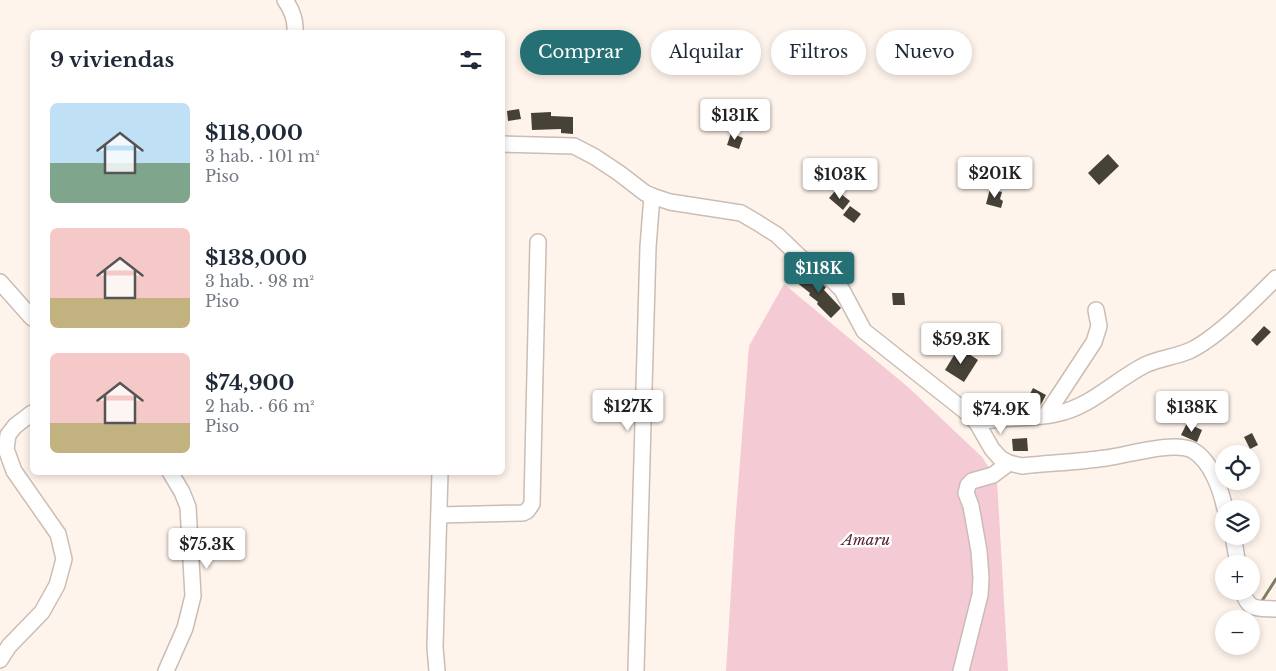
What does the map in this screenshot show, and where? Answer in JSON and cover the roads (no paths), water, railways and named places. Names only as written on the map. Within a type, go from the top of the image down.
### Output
[{"type":"street","points":[[285,0],[293,15],[295,30]]},
{"type":"street","points":[[505,144],[574,146],[619,173],[644,193],[670,202],[741,213],[778,235],[802,258],[827,275],[842,290],[864,330],[977,422],[992,449],[1000,458],[1009,463],[1022,466],[1106,458],[1141,451],[1184,448],[1194,451],[1206,462],[1223,500]]},
{"type":"street","points":[[636,671],[648,247],[652,196]]},
{"type":"street","points":[[438,515],[523,513],[532,504],[538,242]]},
{"type":"street","points":[[977,422],[989,419],[1046,415],[1072,409],[1087,402],[1146,365],[1190,351],[1222,328],[1276,278]]},
{"type":"street","points":[[0,282],[30,316]]},
{"type":"street","points":[[1046,415],[1094,342],[1099,326],[1096,310]]},
{"type":"street","points":[[0,660],[9,646],[42,612],[57,585],[64,559],[58,534],[14,471],[6,449],[8,435],[15,426],[30,415]]},
{"type":"street","points":[[961,671],[980,596],[982,578],[971,506],[966,492],[968,485],[972,481],[993,475],[1009,463]]},
{"type":"street","points":[[166,671],[185,628],[193,596],[188,508],[172,475]]},
{"type":"street","points":[[437,671],[435,646],[440,475]]},
{"type":"street","points":[[1246,600],[1252,607],[1257,609],[1276,609]]},
{"type":"waterway","points":[[1260,604],[1276,579]]},
{"type":"park label","name":"Amaru","points":[[866,539]]}]
